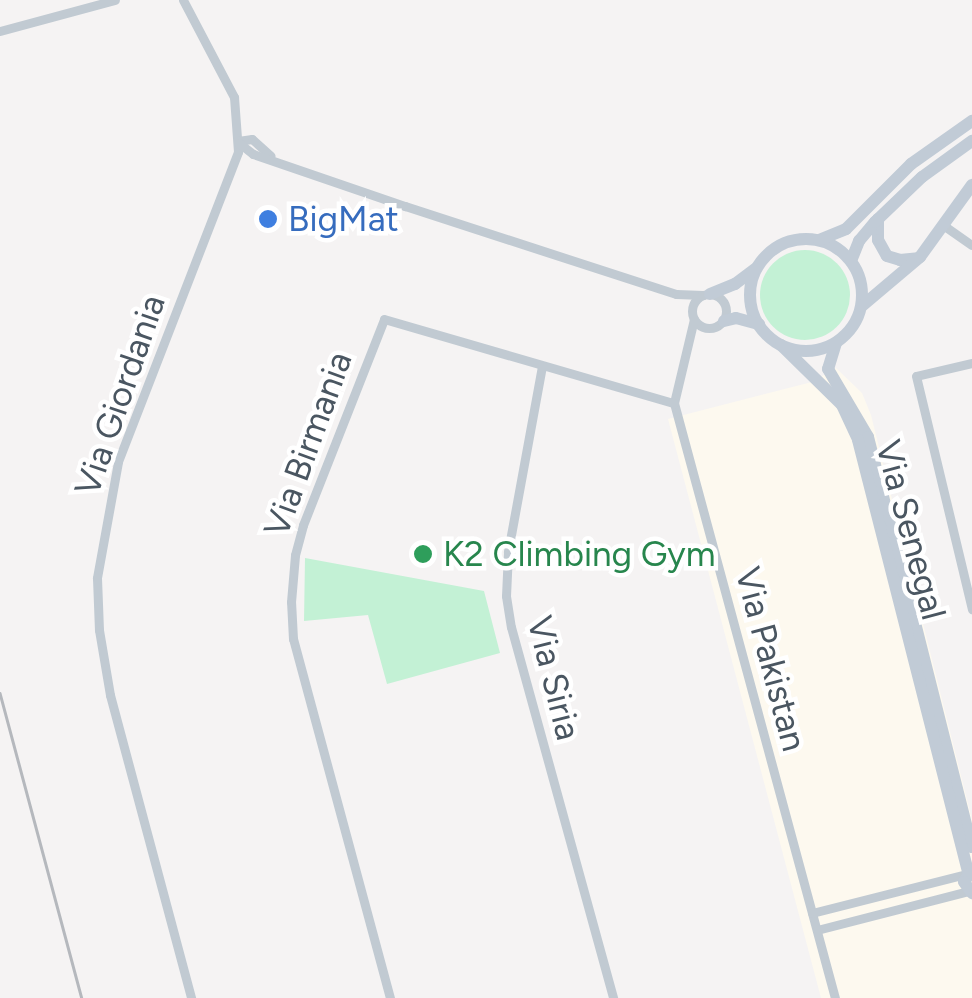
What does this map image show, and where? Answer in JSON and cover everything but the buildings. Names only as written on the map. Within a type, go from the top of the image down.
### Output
[{"type":"main road","points":[[707,294],[735,284],[779,246],[819,240],[846,229],[911,164],[972,121]]},
{"type":"main road","points":[[852,261],[859,241],[878,219],[922,177],[972,140]]},
{"type":"main road","points":[[724,321],[736,318],[759,324],[781,345],[809,351],[836,342],[853,327],[862,306],[920,258],[972,186]]},
{"type":"main road","points":[[878,219],[878,240],[887,256],[900,260],[920,258]]},
{"type":"main road","points":[[819,240],[852,261],[860,277],[862,306]]},
{"type":"main road","points":[[757,268],[750,291],[759,324]]},
{"type":"main road","points":[[860,277],[874,282],[893,280]]},
{"type":"main road","name":"Via Senegal","points":[[836,342],[828,368],[868,438],[972,847]]},
{"type":"main road","name":"Via Senegal","points":[[781,345],[836,398],[858,440],[968,872],[964,886],[971,892]]},
{"type":"street","points":[[0,31],[115,0]]},
{"type":"street","name":"Via Giordania","points":[[184,0],[224,75],[238,122],[236,162],[118,462],[97,578],[99,630],[110,695],[191,998]]},
{"type":"street","points":[[238,122],[273,158]]},
{"type":"street","points":[[238,141],[252,138]]},
{"type":"street","points":[[238,141],[253,154],[394,202],[676,294],[707,294],[724,301],[724,321],[692,334]]},
{"type":"street","points":[[236,162],[253,154]]},
{"type":"street","points":[[943,225],[972,245]]},
{"type":"street","points":[[676,294],[704,328]]},
{"type":"street","name":"Via Pakistan","points":[[707,294],[694,302],[692,334],[674,404],[836,998]]},
{"type":"street","name":"Via Birmania","points":[[390,998],[293,639],[294,555],[384,319],[674,404]]},
{"type":"street","points":[[972,363],[916,376],[972,610]]},
{"type":"street","name":"Via Siria","points":[[542,366],[508,552],[506,596],[511,627],[612,998]]},
{"type":"street","points":[[812,913],[968,872]]},
{"type":"street","points":[[817,930],[971,892]]},
{"type":"shaded area","points":[[836,368],[862,393],[871,415],[972,820],[972,998],[821,998],[668,419],[812,382]]},
{"type":"green space","points":[[805,250],[837,263],[850,295],[837,327],[805,340],[773,327],[760,295],[773,263]]},
{"type":"green space","points":[[305,558],[484,591],[500,653],[387,684],[368,615],[304,621]]},
{"type":"railway","points":[[0,693],[82,998]]},
{"type":"place","name":"BigMat","points":[[268,219]]},
{"type":"place","name":"K2 Climbing Gym","points":[[423,554]]}]
